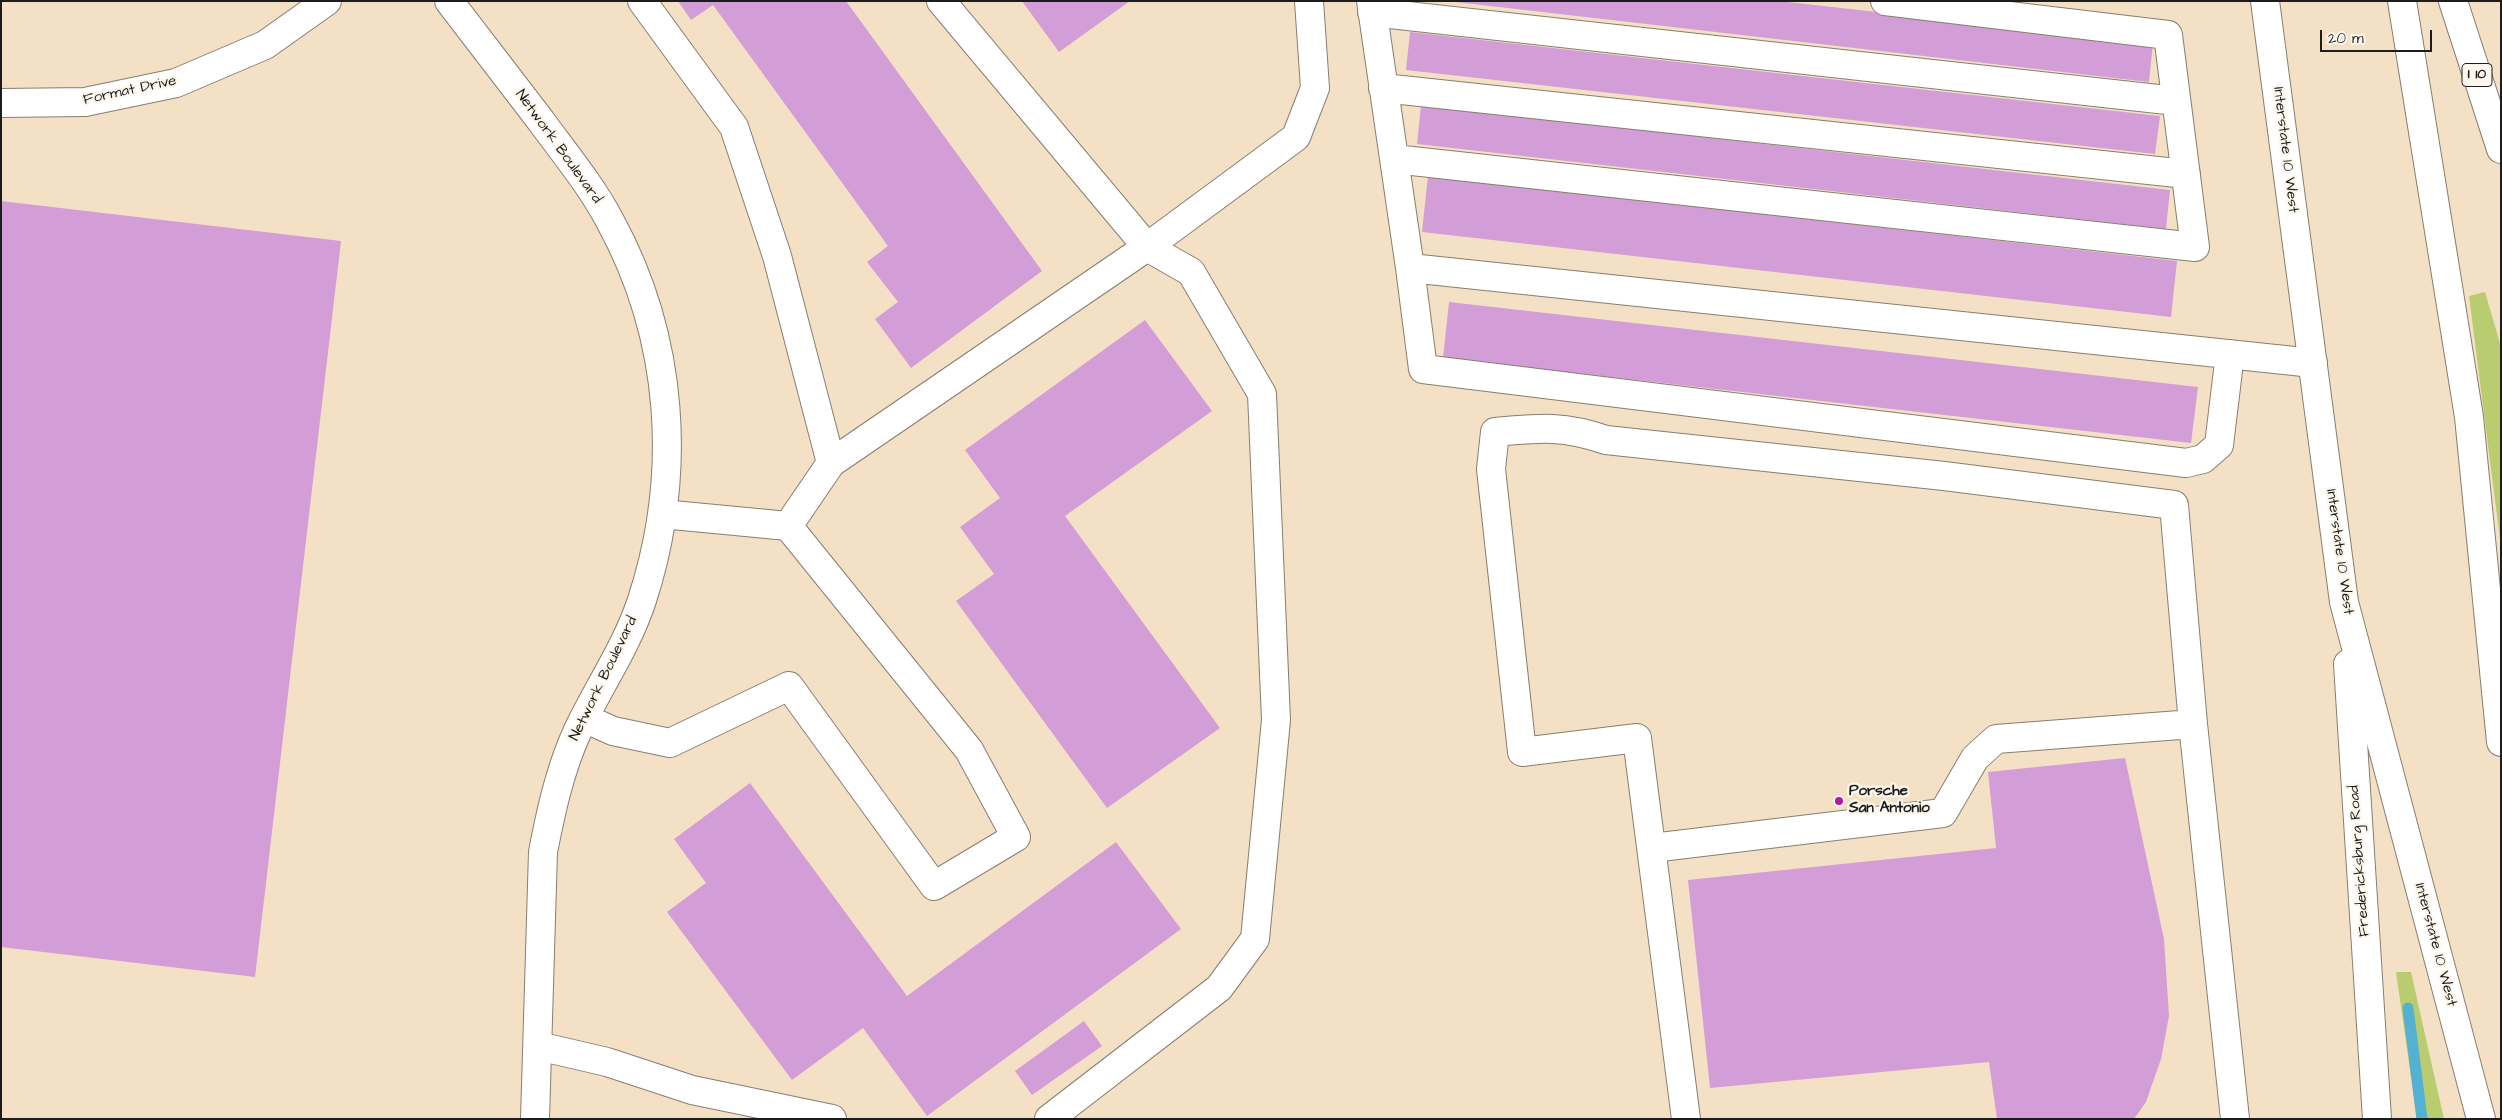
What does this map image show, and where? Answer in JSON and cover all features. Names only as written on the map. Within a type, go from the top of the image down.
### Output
[{"type":"main road","name":"Format Drive","points":[[1,103],[85,102],[176,83],[265,45],[327,1]]},
{"type":"main road","name":"Network Boulevard","points":[[449,1],[585,180],[610,221],[632,266],[648,312],[660,359],[667,408],[668,457],[662,514],[655,554],[641,602],[623,647],[584,718],[562,770],[543,852],[535,1119]]},
{"type":"main road","points":[[642,1],[734,127],[776,256],[832,463]]},
{"type":"main road","points":[[941,1],[1147,247],[1191,272],[1262,394],[1276,720],[1255,939],[1219,988],[1049,1119]]},
{"type":"main road","points":[[788,526],[832,463],[1147,247],[1296,137],[1315,88],[1308,1]]},
{"type":"main road","points":[[1394,159],[2195,247],[2168,35],[1885,1]]},
{"type":"main road","name":"Interstate 10 West","points":[[2265,1],[2344,602],[2481,1119]]},
{"type":"main road","points":[[2402,1],[2469,416],[2501,742]]},
{"type":"main road","name":"I 10","points":[[2453,1],[2501,149]]},
{"type":"main road","points":[[2176,101],[1372,7],[1410,268],[1422,369],[2186,463],[2203,459],[2220,445],[2230,354]]},
{"type":"main road","points":[[1383,88],[2186,174]]},
{"type":"main road","points":[[1410,268],[2313,363]]},
{"type":"main road","points":[[1686,1119],[1637,738],[1522,752],[1491,469],[1495,432],[1540,427],[1578,430],[1606,440],[1944,476],[2174,505],[2193,724],[2235,1119]]},
{"type":"main road","points":[[584,718],[613,731],[670,743],[789,686],[934,886],[1016,837],[969,750],[788,526],[662,514]]},
{"type":"main road","name":"Fredericksburg Road","points":[[2344,602],[2377,1119]]},
{"type":"main road","points":[[1652,848],[1943,813],[1975,758],[1996,739],[2193,724]]},
{"type":"main road","points":[[538,1046],[607,1062],[692,1090],[832,1119]]},
{"type":"green space","points":[[2485,292],[2501,347],[2501,547],[2469,296]]},
{"type":"green space","points":[[2396,972],[2411,972],[2444,1119],[2417,1119]]},
{"type":"building","points":[[678,1],[846,1],[1042,271],[911,368],[875,319],[898,302],[867,262],[888,246],[713,5],[691,20]]},
{"type":"building","points":[[1022,1],[1130,1],[1059,52]]},
{"type":"building","points":[[1447,1],[1779,1],[2153,43],[2149,82]]},
{"type":"building","points":[[1410,32],[2160,116],[2155,154],[1406,70]]},
{"type":"building","points":[[1421,105],[2170,190],[2166,229],[1417,144]]},
{"type":"building","points":[[1428,176],[2177,261],[2171,317],[1422,232]]},
{"type":"building","points":[[1,201],[341,241],[255,977],[1,947]]},
{"type":"building","points":[[1449,302],[2198,387],[2191,443],[1443,358]]},
{"type":"building","points":[[1145,320],[1212,411],[1065,516],[1220,728],[1107,808],[956,601],[994,574],[960,527],[1000,498],[965,450]]},
{"type":"building","points":[[2125,758],[2164,939],[2169,1016],[2161,1059],[2146,1102],[2134,1119],[1997,1119],[1989,1062],[1710,1088],[1688,880],[1996,848],[1988,772]]},
{"type":"building","points":[[750,783],[907,996],[1116,842],[1181,929],[927,1116],[863,1028],[792,1080],[667,912],[706,883],[674,839]]},
{"type":"building","points":[[1084,1021],[1102,1046],[1032,1095],[1015,1071]]},
{"type":"waterway","points":[[2408,1008],[2422,1119]]},
{"type":"place","name":"Porsche San Antonio","points":[[1839,801]]}]
